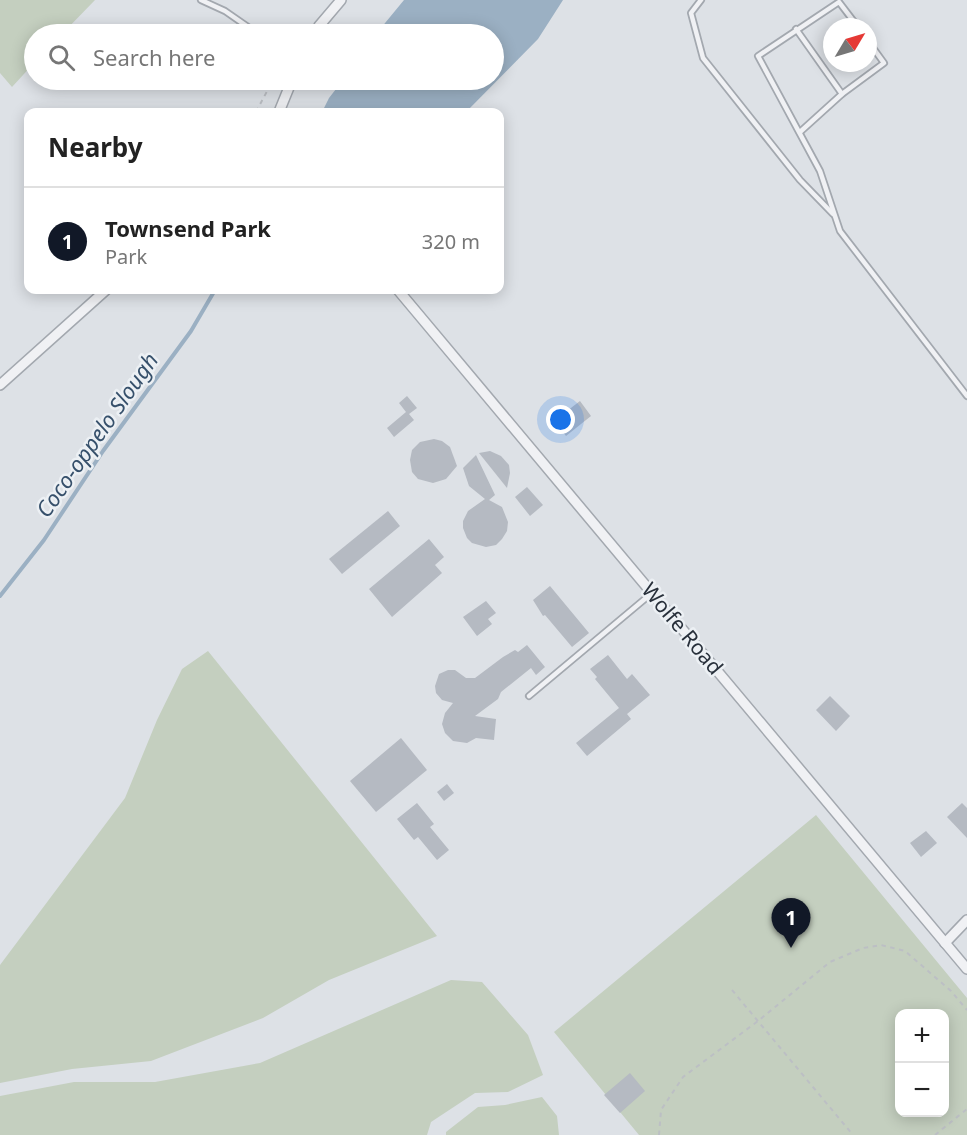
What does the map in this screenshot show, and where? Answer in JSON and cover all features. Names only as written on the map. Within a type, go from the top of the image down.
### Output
[{"type":"street","points":[[322,24],[340,0]]},
{"type":"street","points":[[281,108],[288,90]]},
{"type":"street","points":[[0,384],[101,294]]},
{"type":"street","name":"Wolfe Road","points":[[401,294],[967,969]]},
{"type":"street","points":[[945,943],[967,920]]},
{"type":"lane","points":[[201,0],[225,11],[244,24]]},
{"type":"lane","points":[[701,0],[691,14],[703,58],[800,180],[835,216]]},
{"type":"lane","points":[[851,18],[839,2],[758,56],[820,171],[840,231],[966,394]]},
{"type":"lane","points":[[796,29],[842,94]]},
{"type":"lane","points":[[877,53],[884,63],[877,68]]},
{"type":"lane","points":[[800,132],[842,94],[872,72]]},
{"type":"lane","points":[[529,696],[652,593]]},
{"type":"path","points":[[258,108],[268,90]]},
{"type":"path","points":[[659,1135],[661,1110],[683,1077],[758,1021],[830,962],[863,948],[880,945],[905,951],[951,991],[967,1010]]},
{"type":"path","points":[[732,990],[853,1135]]},
{"type":"path","points":[[935,1135],[967,1109]]},
{"type":"green space","points":[[0,0],[95,0],[72,24],[24,24],[24,74],[12,87],[0,73]]},
{"type":"green space","points":[[208,651],[437,936],[329,980],[263,1018],[151,1061],[72,1069],[0,1083],[0,965],[125,798],[157,720],[182,669]]},
{"type":"green space","points":[[816,815],[967,998],[967,1135],[639,1135],[554,1032]]},
{"type":"green space","points":[[451,980],[482,982],[528,1035],[543,1075],[508,1092],[475,1093],[431,1122],[427,1135],[0,1135],[0,1096],[74,1082],[155,1082],[260,1063]]},
{"type":"green space","points":[[542,1097],[557,1116],[559,1135],[446,1135],[446,1132],[478,1107],[505,1105]]},
{"type":"water","points":[[404,0],[563,0],[538,39],[504,73],[504,24],[384,24]]},
{"type":"water","points":[[335,90],[488,90],[470,108],[324,108]]},
{"type":"building","points":[[407,396],[417,408],[409,414],[414,420],[394,437],[387,428],[406,412],[399,403]]},
{"type":"building","points":[[580,401],[591,416],[566,436],[563,432],[557,431],[558,427],[554,421]]},
{"type":"building","points":[[434,439],[450,447],[457,466],[446,479],[433,483],[418,479],[412,472],[410,460],[412,450],[420,442]]},
{"type":"building","points":[[490,451],[501,456],[509,465],[507,488],[479,453]]},
{"type":"building","points":[[476,455],[495,495],[489,500],[502,507],[508,522],[507,531],[502,539],[496,545],[486,547],[472,543],[463,528],[463,521],[468,511],[485,499],[469,486],[463,468]]},
{"type":"building","points":[[527,487],[543,505],[530,516],[515,497]]},
{"type":"building","points":[[388,511],[400,526],[342,574],[329,559]]},
{"type":"building","points":[[429,539],[444,557],[435,565],[442,573],[392,617],[369,589]]},
{"type":"building","points":[[550,586],[589,633],[572,647],[545,615],[543,616],[533,600]]},
{"type":"building","points":[[486,601],[496,613],[488,619],[492,624],[477,636],[463,617]]},
{"type":"building","points":[[527,645],[545,667],[536,675],[531,668],[501,692],[498,699],[475,716],[496,719],[494,740],[476,738],[467,743],[453,741],[445,733],[442,724],[445,713],[453,703],[442,700],[436,693],[435,686],[439,674],[455,670],[466,678],[475,678],[503,657],[515,650],[518,652]]},
{"type":"building","points":[[608,655],[627,679],[632,674],[650,695],[627,714],[631,719],[587,756],[576,743],[619,708],[595,679],[597,677],[590,669]]},
{"type":"building","points":[[830,696],[850,716],[836,731],[816,710]]},
{"type":"building","points":[[401,738],[427,770],[376,812],[350,781]]},
{"type":"building","points":[[447,784],[454,793],[444,801],[437,792]]},
{"type":"building","points":[[417,803],[434,824],[430,827],[449,850],[437,860],[418,837],[414,840],[397,819]]},
{"type":"building","points":[[962,803],[967,808],[967,838],[947,817]]},
{"type":"building","points":[[926,831],[937,843],[921,857],[910,843]]},
{"type":"building","points":[[630,1073],[645,1091],[620,1113],[604,1095]]},
{"type":"waterway","name":"Coco-oppelo Slough","points":[[0,596],[44,540],[103,451],[191,331],[213,294]]},
{"type":"place","name":"Townsend Park","points":[[791,948]]}]
